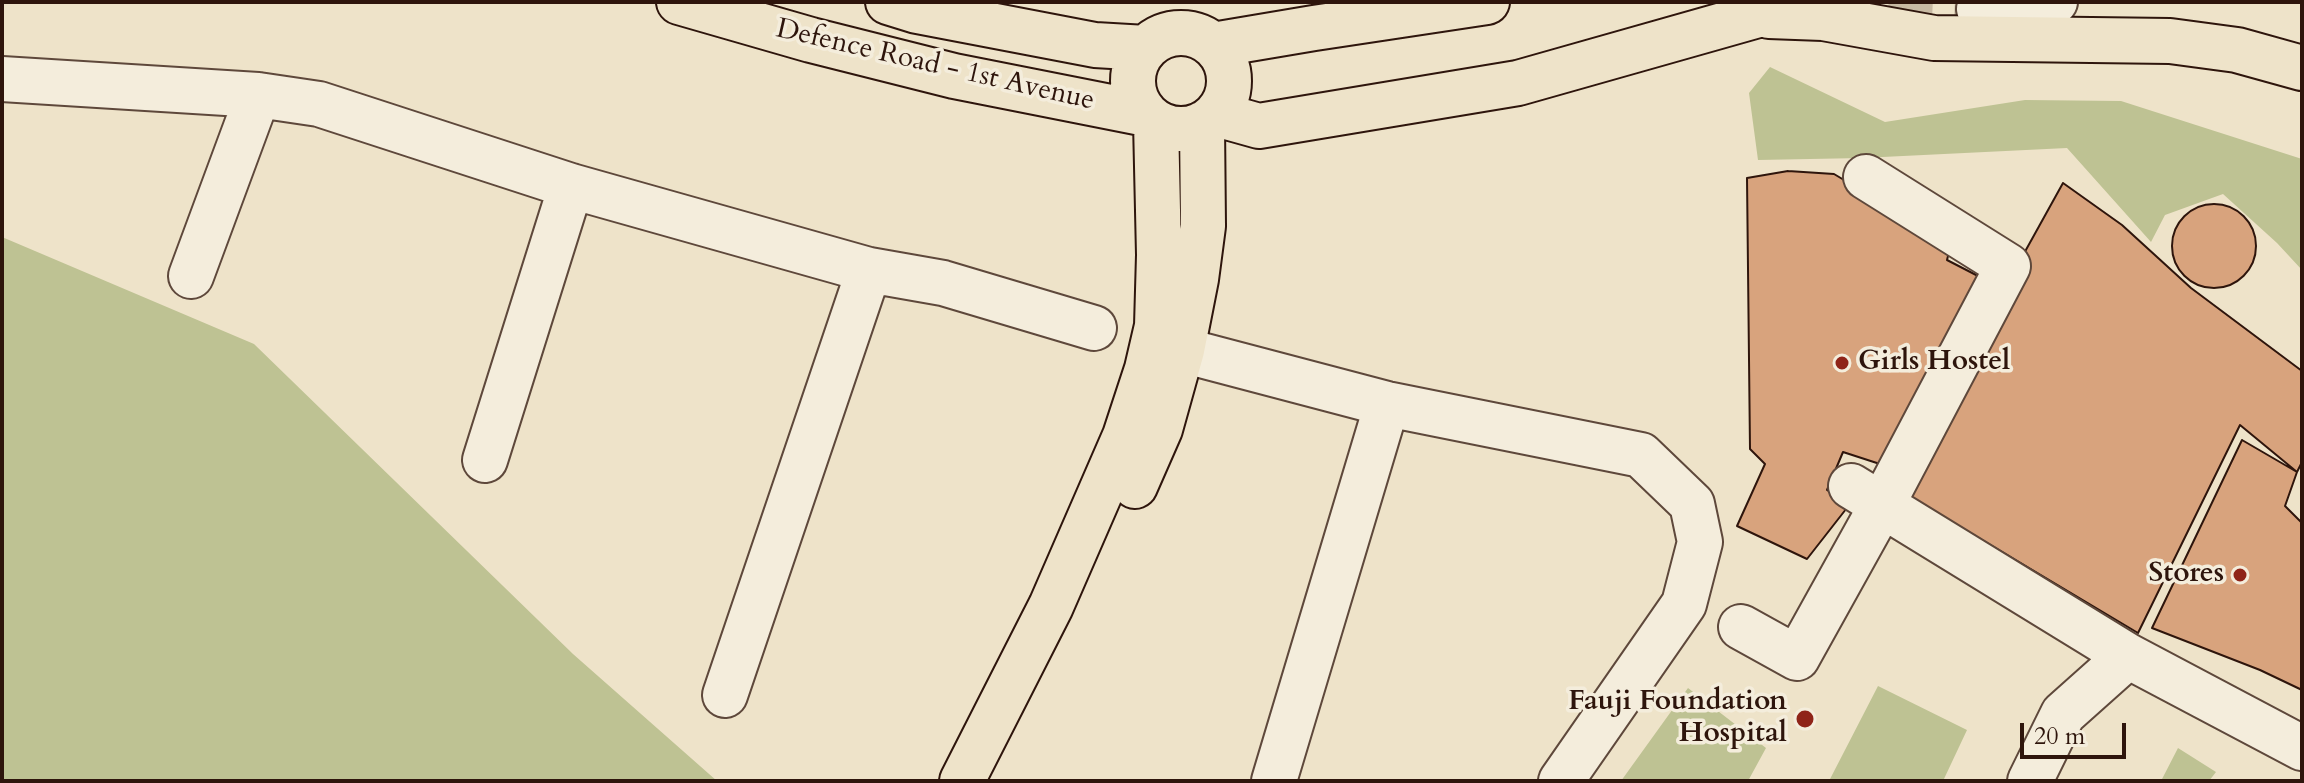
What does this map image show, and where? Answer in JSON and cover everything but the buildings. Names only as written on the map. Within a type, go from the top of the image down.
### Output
[{"type":"main road","name":"Defence Road - 1st Avenue","points":[[679,2],[940,73],[1151,118]]},
{"type":"main road","points":[[888,2],[917,11],[1095,45],[1146,48]]},
{"type":"main road","points":[[1213,45],[1487,2]]},
{"type":"main road","points":[[1209,119],[1259,126],[1518,83],[1804,2]]},
{"type":"main road","points":[[1756,15],[1823,18],[1934,38],[2170,41],[2237,50],[2302,68]]},
{"type":"main road","points":[[1179,33],[1197,36],[1213,45],[1228,71],[1229,87],[1225,102],[1209,119],[1187,129],[1171,129],[1151,118],[1139,104],[1133,85],[1136,65],[1146,48],[1161,38],[1179,33]]},
{"type":"main road","points":[[962,781],[1051,606],[1125,436],[1147,369],[1157,326],[1159,255],[1151,118]]},
{"type":"main road","points":[[995,781],[1065,642],[1160,429],[1182,350],[1196,279],[1203,226],[1209,119]]},
{"type":"street","points":[[1979,9],[2055,2]]},
{"type":"street","points":[[2,79],[258,95],[319,104],[571,186],[869,270],[943,283],[1094,328]]},
{"type":"street","points":[[191,276],[258,95]]},
{"type":"street","points":[[1741,627],[1797,658],[1867,495],[2008,266],[1866,177]]},
{"type":"street","points":[[485,460],[571,186]]},
{"type":"street","points":[[725,695],[869,270]]},
{"type":"street","points":[[1182,350],[1387,404],[1641,455],[1692,504],[1700,542],[1684,604],[1561,781]]},
{"type":"street","points":[[1274,781],[1387,404]]},
{"type":"street","points":[[1867,495],[2128,656],[2302,748]]},
{"type":"street","points":[[2030,781],[2063,714],[2128,656]]},
{"type":"green space","points":[[1770,67],[1885,122],[2025,100],[2121,101],[2302,159],[2302,270],[2223,194],[2165,215],[2151,242],[2067,148],[1758,160],[1749,93]]},
{"type":"green space","points":[[2,237],[254,344],[573,654],[717,781],[2,781]]},
{"type":"green space","points":[[1878,686],[1967,730],[1943,781],[1829,781]]},
{"type":"green space","points":[[1688,688],[1766,748],[1748,781],[1621,781]]},
{"type":"green space","points":[[2178,748],[2216,772],[2209,781],[2161,781]]},
{"type":"tunnel","points":[[1889,2],[1909,6],[1979,9]]},
{"type":"place","name":"Girls Hostel","points":[[1842,363]]},
{"type":"place","name":"Stores","points":[[2240,575]]},
{"type":"place","name":"Fauji Foundation Hospital","points":[[1805,719]]}]
